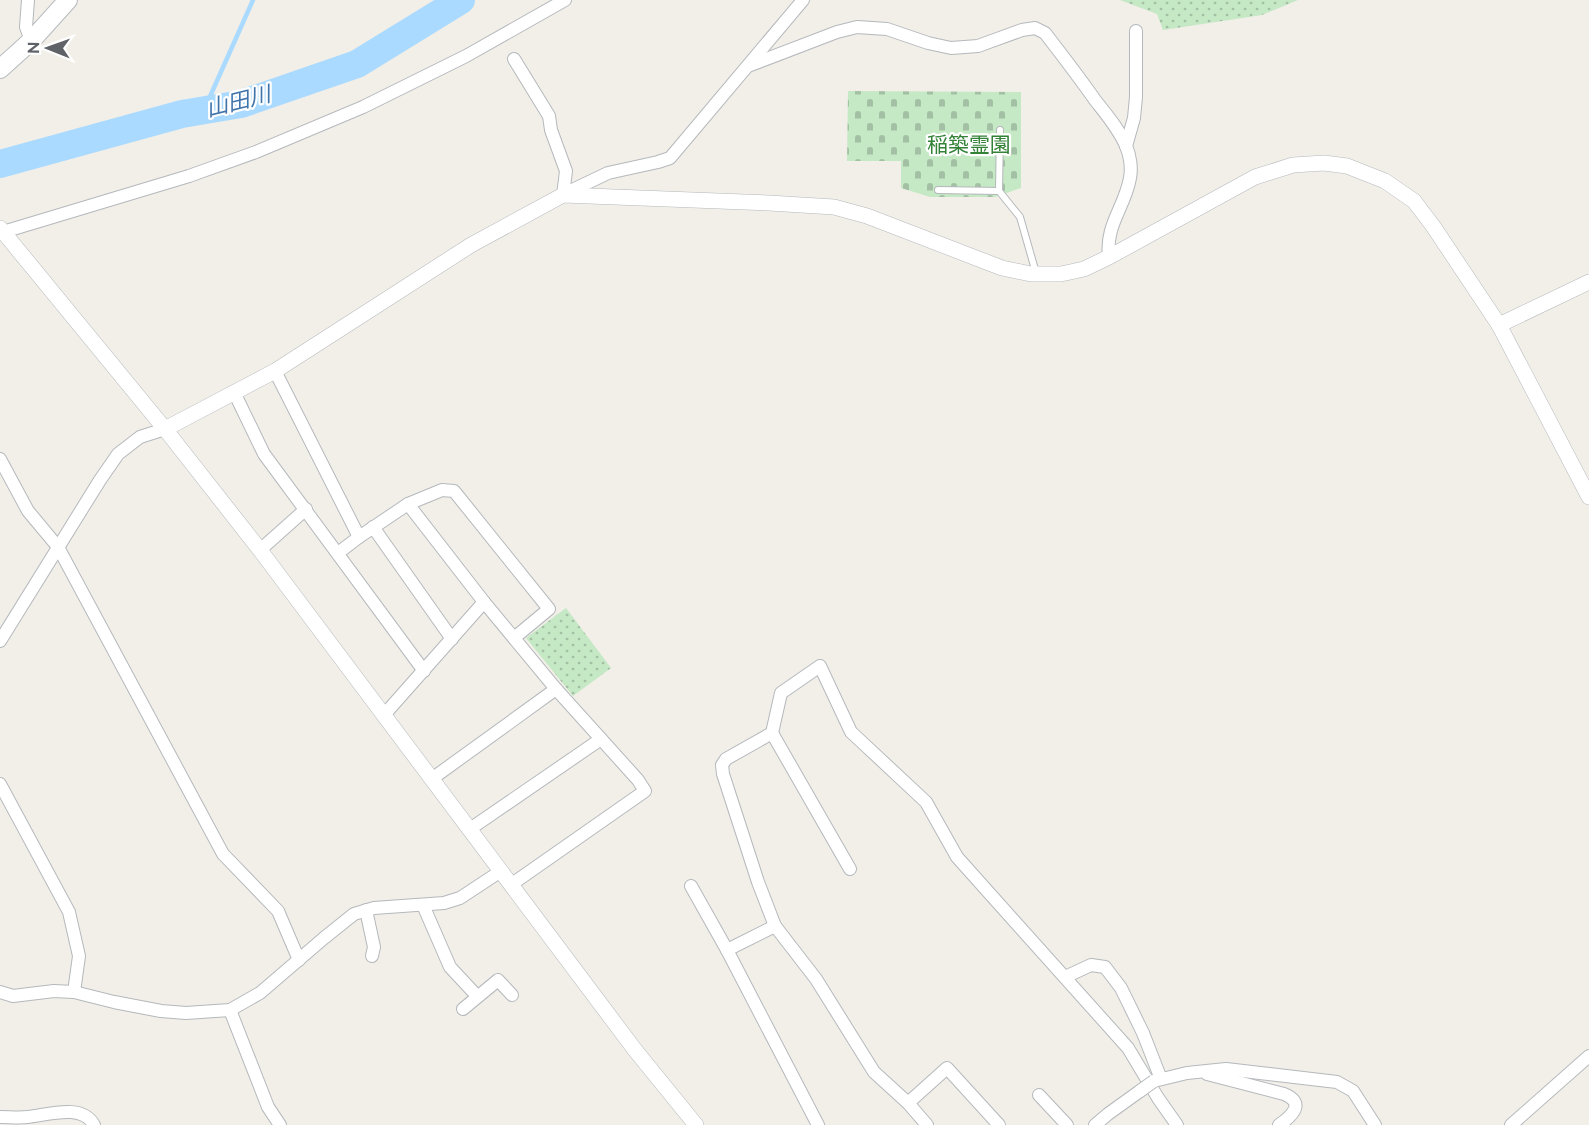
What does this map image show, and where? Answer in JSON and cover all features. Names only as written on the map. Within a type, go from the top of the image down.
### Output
[{"type":"main road","points":[[0,69],[31,41],[68,0]]},
{"type":"street","points":[[28,0],[26,27],[31,41]]},
{"type":"street","points":[[565,0],[466,56],[363,107],[288,138],[189,176],[2,230],[165,429],[260,550],[635,1050],[696,1125]]},
{"type":"street","points":[[0,641],[118,454],[140,437],[165,429],[275,371],[471,245],[563,195],[608,172],[669,158],[803,0]]},
{"type":"street","points":[[748,66],[837,32],[857,27],[887,29],[951,48],[978,46],[1022,30],[1035,28],[1045,33],[1115,126],[1126,146],[1131,176],[1112,224],[1107,244],[1109,257]]},
{"type":"street","points":[[1126,146],[1134,118],[1136,97],[1136,31]]},
{"type":"street","points":[[514,59],[549,116],[551,130],[566,171],[563,195]]},
{"type":"street","points":[[563,195],[834,207],[867,216],[1002,268],[1037,274],[1061,274],[1084,268],[1109,257],[1255,177],[1293,165],[1324,163],[1347,166],[1385,181],[1414,201],[1433,226],[1499,325],[1589,497]]},
{"type":"street","points":[[1499,325],[1589,282]]},
{"type":"street","points":[[275,371],[359,537]]},
{"type":"street","points":[[234,392],[264,454],[424,670]]},
{"type":"street","points":[[0,459],[28,511],[58,547],[223,854],[278,911],[298,960]]},
{"type":"street","points":[[338,553],[408,504],[442,490],[454,491],[549,609],[514,638]]},
{"type":"street","points":[[408,504],[484,602],[556,689],[638,780],[645,791],[512,884]]},
{"type":"street","points":[[260,550],[306,509]]},
{"type":"street","points":[[373,527],[452,639]]},
{"type":"street","points":[[384,715],[484,602]]},
{"type":"street","points":[[850,869],[771,733],[781,693],[820,666],[851,732],[926,802],[957,857],[1128,1048],[1177,1125]]},
{"type":"street","points":[[433,778],[556,689]]},
{"type":"street","points":[[771,733],[726,759],[722,765],[754,872],[775,926],[816,979],[874,1072],[908,1103],[927,1125]]},
{"type":"street","points":[[470,829],[601,739]]},
{"type":"street","points":[[0,784],[69,912],[79,956],[74,992]]},
{"type":"street","points":[[0,992],[13,996],[54,991],[74,992],[161,1011],[186,1013],[230,1010],[260,993],[354,914],[374,908],[444,903],[460,898],[501,871]]},
{"type":"street","points":[[691,886],[818,1125]]},
{"type":"street","points":[[423,905],[450,967],[477,996]]},
{"type":"street","points":[[366,910],[374,947],[372,956]]},
{"type":"street","points":[[727,950],[775,926]]},
{"type":"street","points":[[1065,977],[1091,965],[1105,967],[1121,987],[1143,1033],[1158,1080]]},
{"type":"street","points":[[463,1009],[498,980],[512,995]]},
{"type":"street","points":[[230,1010],[268,1107],[280,1125]]},
{"type":"street","points":[[1511,1125],[1589,1056]]},
{"type":"street","points":[[908,1103],[947,1068],[999,1125]]},
{"type":"street","points":[[1095,1125],[1158,1080],[1196,1072],[1226,1069],[1337,1082],[1353,1091],[1375,1125]]},
{"type":"street","points":[[1196,1072],[1292,1097],[1296,1108],[1290,1117],[1279,1125]]},
{"type":"street","points":[[1039,1095],[1067,1125]]},
{"type":"street","points":[[0,1117],[26,1118],[67,1112],[81,1114],[91,1119],[94,1125]]},
{"type":"lane","points":[[1000,130],[999,191],[1020,217],[1037,274]]},
{"type":"lane","points":[[938,190],[999,191]]},
{"type":"green space","points":[[1120,0],[1298,0],[1262,15],[1163,30],[1157,14]]},
{"type":"green space","name":"稲築霊園","points":[[848,91],[1021,92],[1021,188],[995,197],[930,197],[901,188],[901,161],[847,161]]},
{"type":"green space","points":[[566,608],[611,668],[573,696],[526,638]]},
{"type":"waterway","points":[[204,110],[253,0]]},
{"type":"waterway","name":"山田川","points":[[0,164],[182,114],[241,104],[357,64],[461,0]]}]
